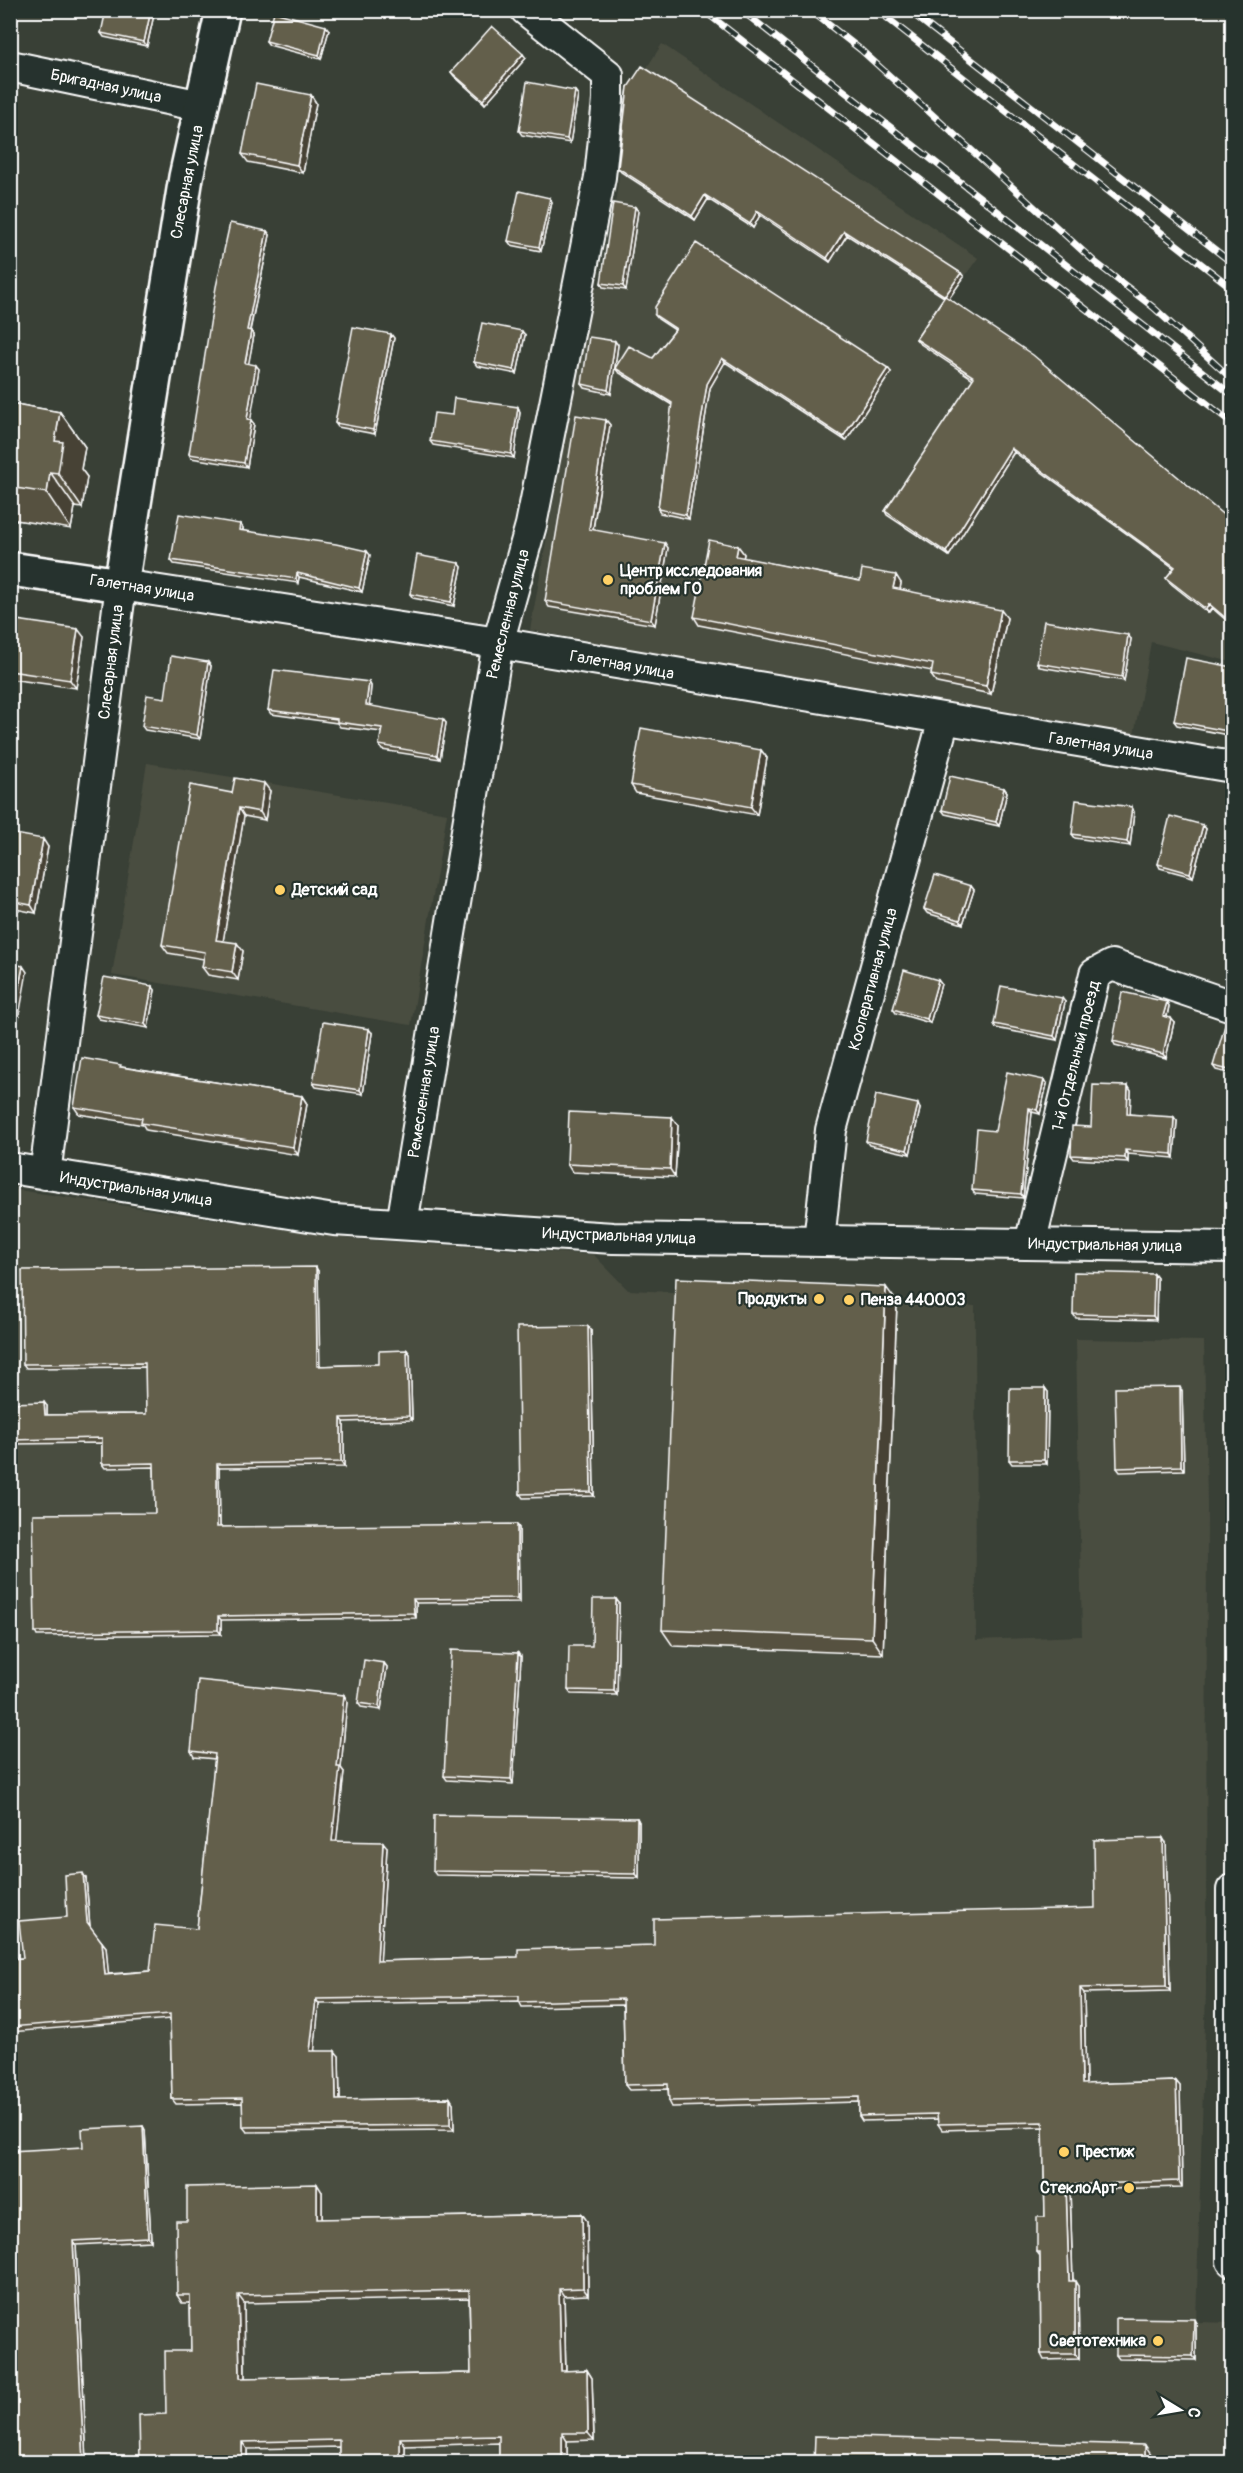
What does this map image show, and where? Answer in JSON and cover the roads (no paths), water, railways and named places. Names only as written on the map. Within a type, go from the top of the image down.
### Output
[{"type":"street","name":"Слесарная улица","points":[[45,1174],[121,585],[186,177],[223,10]]},
{"type":"street","name":"Ремесленная улица","points":[[402,1224],[498,643],[531,525],[575,312],[600,177],[608,100],[608,75],[526,10]]},
{"type":"street","name":"Бригадная улица","points":[[10,66],[201,106]]},
{"type":"street","name":"Галетная улица","points":[[10,570],[498,643],[1233,767]]},
{"type":"street","name":"Кооперативная улица","points":[[819,1241],[831,1130],[944,719]]},
{"type":"street","name":"1-й Отдельный проезд","points":[[1030,1244],[1095,974],[1112,965],[1233,1006]]},
{"type":"street","name":"Индустриальная улица","points":[[10,1168],[334,1220],[613,1238],[1233,1247]]},
{"type":"street","points":[[1232,2260],[1233,1890]]},
{"type":"railway","points":[[703,10],[1232,423]]},
{"type":"railway","points":[[741,10],[1232,395]]},
{"type":"railway","points":[[810,10],[861,50],[1096,263],[1153,307],[1232,379]]},
{"type":"railway","points":[[877,10],[1232,288]]},
{"type":"railway","points":[[908,10],[1232,263]]},
{"type":"place","name":"Центр исследования проблем ГО","points":[[608,580]]},
{"type":"place","name":"Детский сад","points":[[280,890]]},
{"type":"place","name":"Продукты","points":[[819,1299]]},
{"type":"place","name":"Пенза 440003","points":[[849,1300]]},
{"type":"place","name":"Престиж","points":[[1064,2152]]},
{"type":"place","name":"СтеклоАрт","points":[[1129,2188]]},
{"type":"place","name":"Светотехника","points":[[1158,2341]]}]
